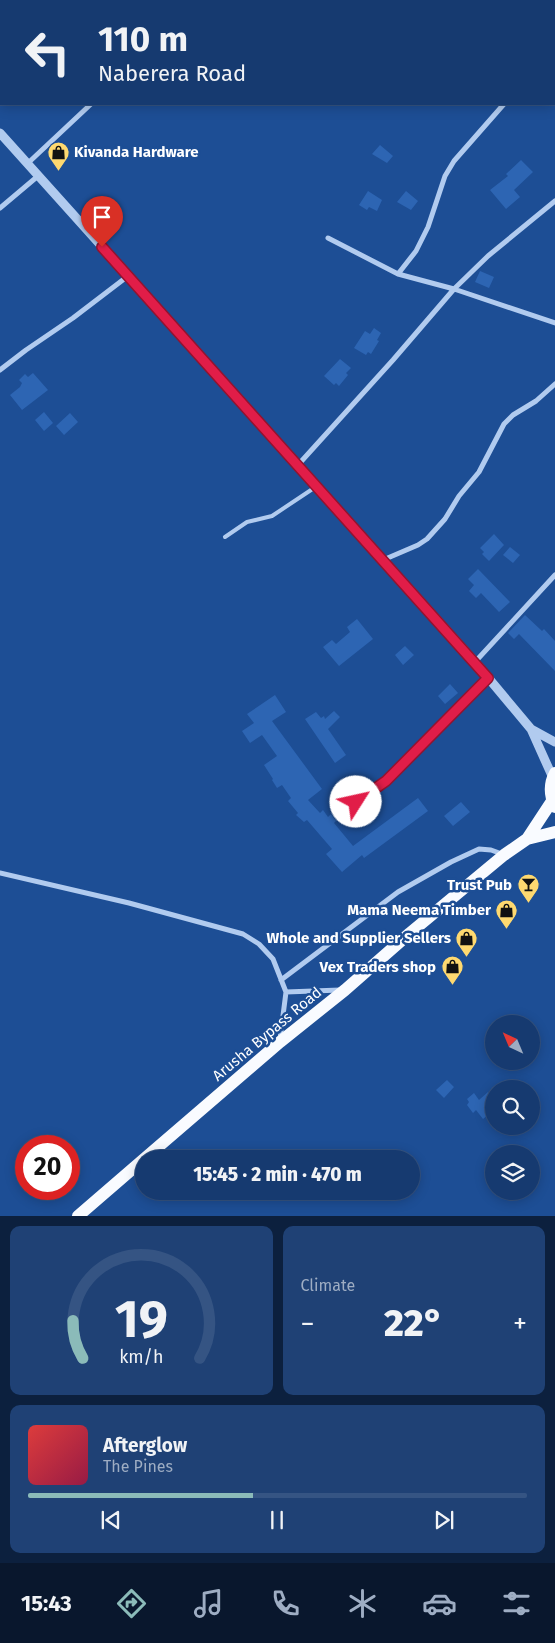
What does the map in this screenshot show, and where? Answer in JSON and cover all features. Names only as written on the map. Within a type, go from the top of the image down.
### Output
[{"type":"main road","name":"Arusha Bypass Road","points":[[154,1150],[410,933],[504,855],[527,839],[554,804],[550,789],[554,775]]},
{"type":"main road","name":"Arusha Bypass Road","points":[[527,839],[555,832]]},
{"type":"main road","name":"Arusha Bypass Road","points":[[81,1215],[135,1167]]},
{"type":"street","points":[[27,164],[90,105]]},
{"type":"street","points":[[398,274],[416,251],[428,227],[445,176],[454,161],[503,105]]},
{"type":"street","points":[[0,133],[475,662],[530,729],[554,775]]},
{"type":"street","points":[[0,208],[38,176]]},
{"type":"street","points":[[298,465],[394,360],[454,289],[488,256],[555,201]]},
{"type":"street","points":[[328,238],[398,274],[454,289],[555,322]]},
{"type":"street","points":[[0,370],[128,276]]},
{"type":"street","points":[[383,560],[418,545],[427,539],[446,519],[459,496],[479,472],[504,424],[512,415],[536,401],[555,384]]},
{"type":"street","points":[[475,662],[555,575]]},
{"type":"street","points":[[530,729],[555,742]]},
{"type":"street","points":[[281,980],[398,892],[451,862],[479,849],[491,850],[504,855]]},
{"type":"street","points":[[0,873],[130,903],[244,934],[274,959],[286,992],[280,1042]]},
{"type":"street","points":[[286,992],[345,990]]},
{"type":"lane","points":[[224,537],[247,522],[272,516],[317,486]]},
{"type":"lane","points":[[356,802],[386,781],[488,678]]},
{"type":"building","points":[[380,145],[393,156],[387,163],[372,154]]},
{"type":"building","points":[[521,160],[533,172],[514,190],[520,197],[506,209],[490,190],[508,176],[506,174]]},
{"type":"building","points":[[368,191],[382,200],[377,211],[369,207],[367,210],[359,205]]},
{"type":"building","points":[[406,191],[418,201],[411,210],[397,202]]},
{"type":"building","points":[[480,271],[494,277],[489,288],[475,282]]},
{"type":"building","points":[[374,328],[381,333],[377,340],[379,341],[371,354],[368,352],[366,355],[354,348],[365,331],[370,334]]},
{"type":"building","points":[[340,359],[351,368],[339,386],[336,383],[334,385],[324,376]]},
{"type":"building","points":[[33,373],[48,390],[22,410],[10,395],[20,387],[22,383],[19,380],[25,374],[28,377]]},
{"type":"building","points":[[44,412],[53,423],[44,431],[35,420]]},
{"type":"building","points":[[70,413],[78,422],[64,435],[56,426]]},
{"type":"building","points":[[494,534],[504,545],[489,561],[482,554],[484,552],[480,548]]},
{"type":"building","points":[[510,547],[520,555],[513,563],[503,555]]},
{"type":"building","points":[[478,569],[510,602],[499,612],[481,593],[476,598],[469,591],[474,585],[468,579]]},
{"type":"building","points":[[525,615],[542,631],[544,629],[555,641],[555,671],[519,634],[514,639],[508,633]]},
{"type":"building","points":[[357,619],[373,639],[339,666],[323,647],[332,640],[336,644],[350,632],[347,627]]},
{"type":"building","points":[[405,646],[414,655],[403,665],[395,655]]},
{"type":"building","points":[[450,684],[458,693],[445,704],[438,696]]},
{"type":"building","points":[[275,695],[286,712],[272,721],[322,789],[308,800],[320,813],[323,810],[328,817],[331,814],[336,821],[334,823],[353,846],[418,798],[428,811],[364,858],[362,855],[342,872],[326,854],[332,849],[307,820],[304,822],[296,815],[298,813],[288,801],[291,798],[282,785],[277,788],[272,780],[264,765],[277,756],[262,735],[250,743],[242,731],[254,723],[247,714]]},
{"type":"building","points":[[334,711],[340,717],[328,729],[346,755],[335,763],[305,719],[316,712],[321,718],[324,716],[325,719]]},
{"type":"building","points":[[461,802],[470,812],[453,826],[444,816]]},
{"type":"building","points":[[447,1080],[454,1087],[444,1098],[436,1090]]},
{"type":"building","points":[[474,1093],[479,1100],[485,1095],[485,1117],[483,1119],[476,1110],[473,1113],[467,1105],[469,1102],[467,1099]]},
{"type":"place","name":"Kivanda Hardware","points":[[58,171]]},
{"type":"place","name":"Trust Pub","points":[[528,904]]},
{"type":"place","name":"Mama Neema Timber","points":[[507,929]]},
{"type":"place","name":"Whole and Supplier Sellers","points":[[467,957]]},
{"type":"place","name":"Vex Traders shop","points":[[452,986]]},
{"type":"route","points":[[102,247],[488,678],[386,781],[356,802]]}]
